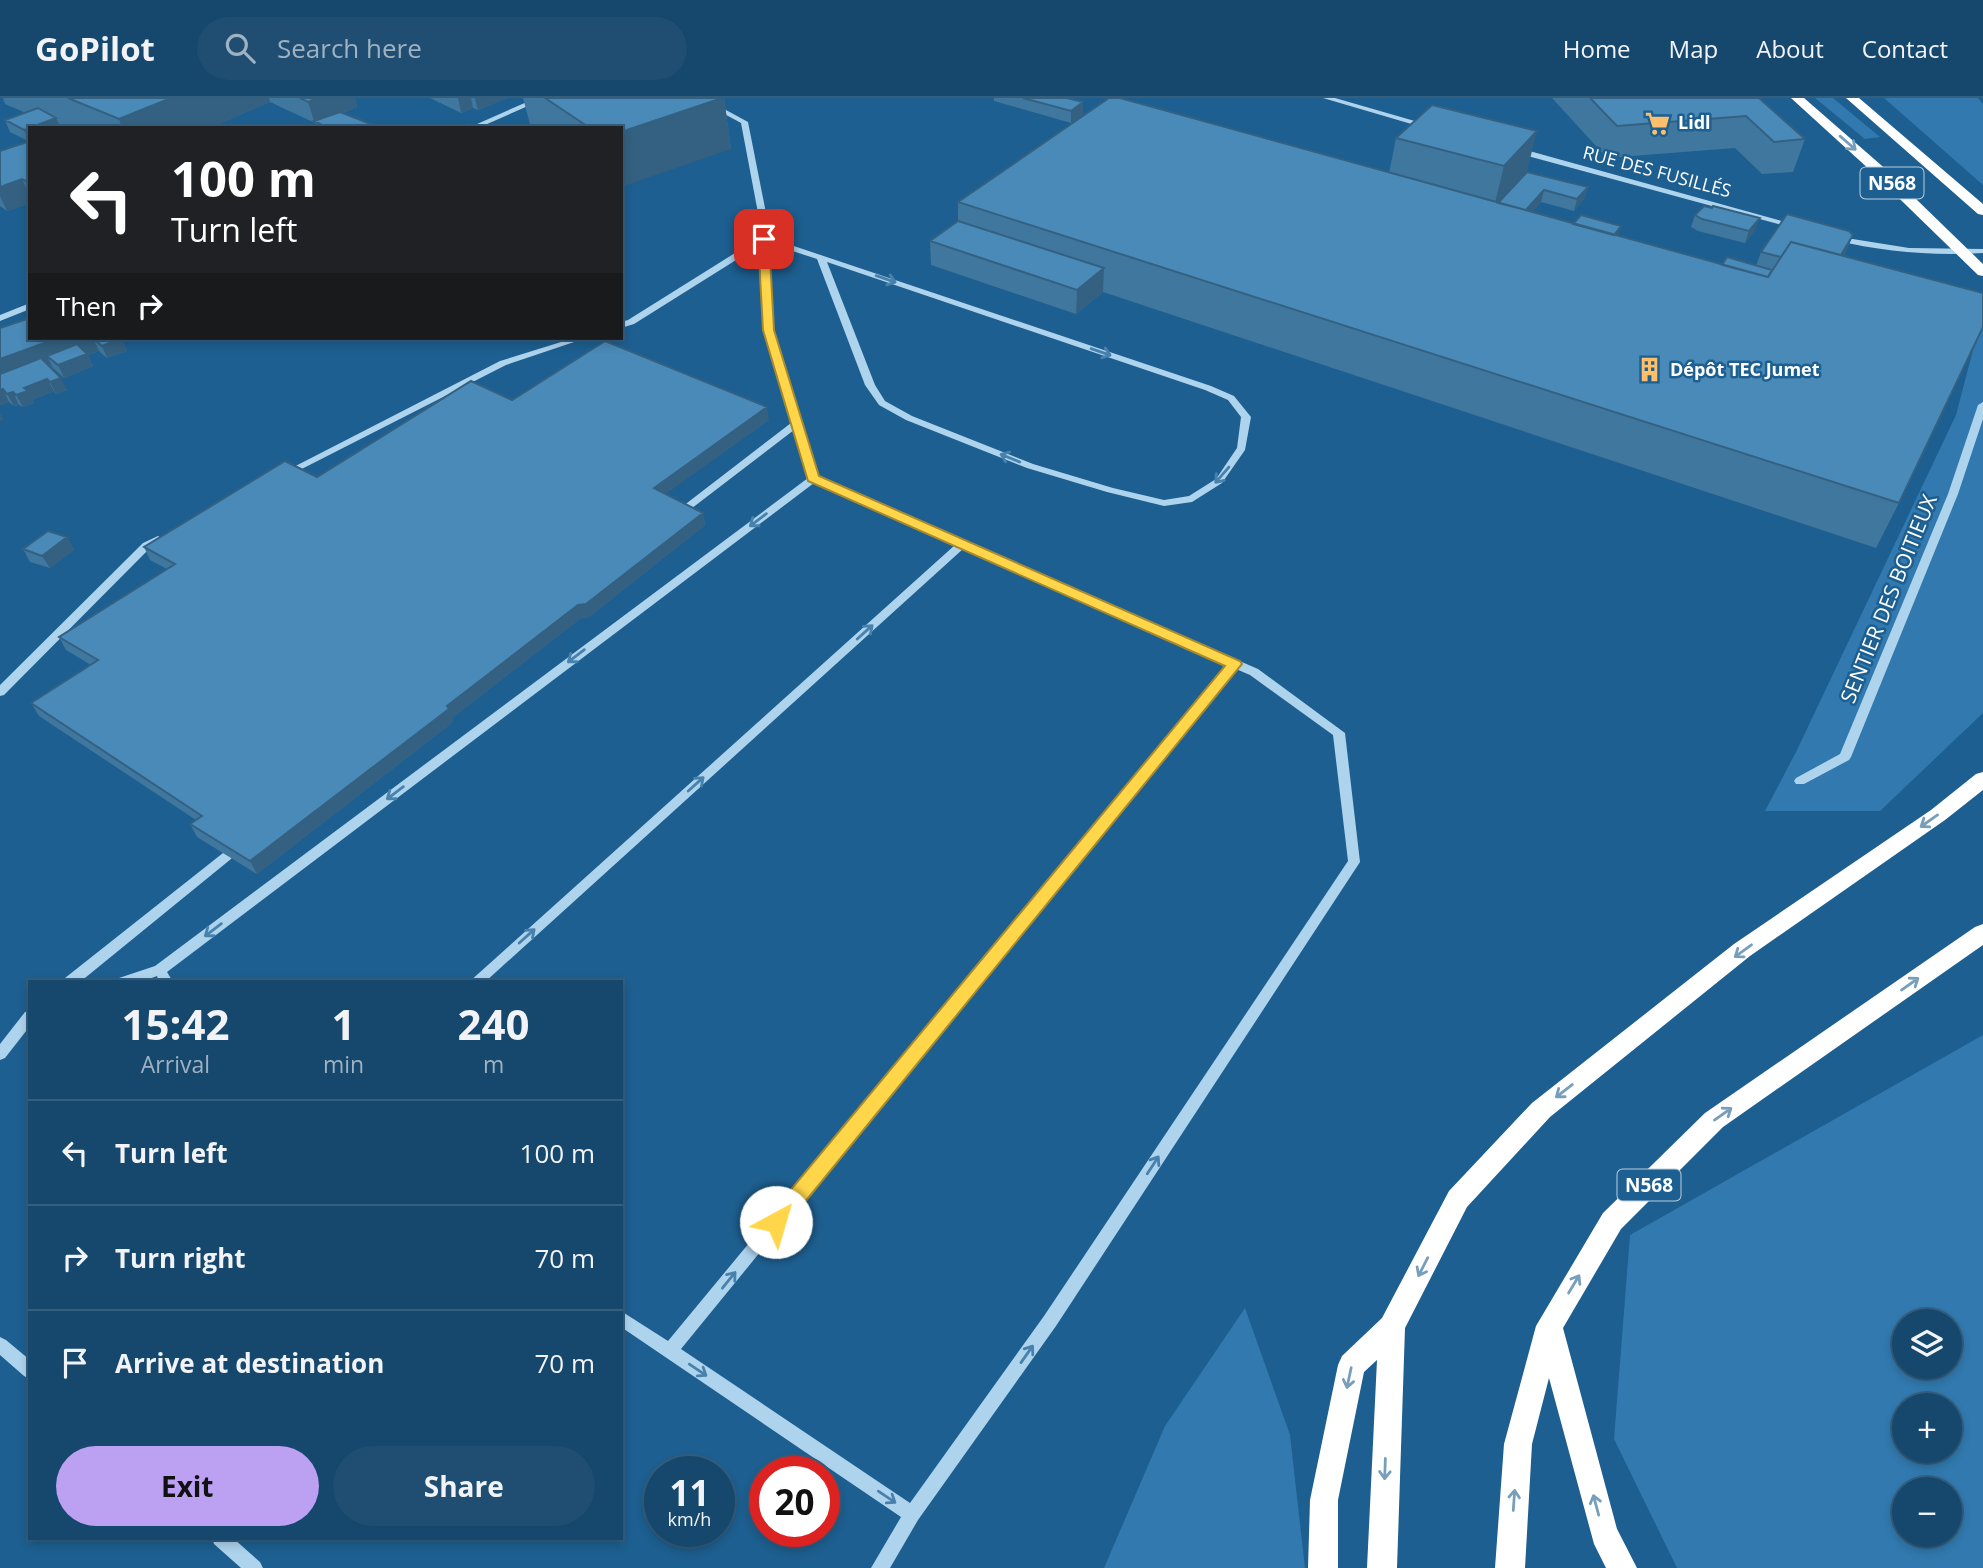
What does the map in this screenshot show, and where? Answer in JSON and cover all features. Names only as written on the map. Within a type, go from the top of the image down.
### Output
[{"type":"highway","name":"N568","points":[[1797,98],[1983,272]]},
{"type":"highway","name":"N568","points":[[1852,98],[1983,211]]},
{"type":"highway","points":[[1323,1568],[1324,1500],[1352,1365],[1392,1327],[1458,1199],[1541,1110],[1742,950],[1938,815],[1983,779]]},
{"type":"highway","name":"N568","points":[[1510,1568],[1518,1444],[1549,1326],[1612,1221],[1714,1120],[1983,933]]},
{"type":"highway","points":[[1549,1326],[1604,1534],[1622,1568]]},
{"type":"highway","points":[[1382,1568],[1392,1327]]},
{"type":"street","points":[[476,126],[542,98]]},
{"type":"street","points":[[699,98],[744,122],[762,213],[768,330],[813,478],[1254,673],[1339,733],[1354,862],[1050,1321],[912,1514],[880,1568]]},
{"type":"street","points":[[1327,98],[1433,127]]},
{"type":"street","name":"RUE DES FUSILLÉS","points":[[1500,145],[1806,229]]},
{"type":"street","points":[[1833,237],[1873,248],[1907,252],[1983,251]]},
{"type":"street","points":[[623,324],[764,239],[821,257]]},
{"type":"street","points":[[0,318],[28,307]]},
{"type":"street","points":[[270,482],[503,363],[576,340]]},
{"type":"street","name":"SENTIER DES BOITIEUX","points":[[1800,781],[1845,757],[1953,494],[1983,405]]},
{"type":"street","points":[[679,513],[797,423]]},
{"type":"street","points":[[137,980],[163,976],[813,478]]},
{"type":"street","points":[[0,692],[147,545],[172,532]]},
{"type":"street","points":[[478,980],[962,544]]},
{"type":"street","points":[[670,1351],[1234,664]]},
{"type":"street","points":[[73,980],[227,856]]},
{"type":"street","points":[[0,1054],[28,1019]]},
{"type":"street","points":[[623,1319],[912,1514]]},
{"type":"street","points":[[0,1345],[28,1369]]},
{"type":"street","points":[[222,1540],[254,1568]]},
{"type":"lane","points":[[821,257],[1231,398],[1246,417],[1242,448],[1219,481],[1192,499],[1164,503],[1030,466],[909,418],[882,403],[870,385],[821,257]]},
{"type":"shaded area","points":[[1815,98],[1833,98],[1880,137],[1865,139]]},
{"type":"shaded area","points":[[1884,98],[1978,98],[1983,104],[1983,185]]},
{"type":"shaded area","points":[[1983,312],[1983,713],[1880,811],[1765,811],[1796,752],[1956,415]]},
{"type":"shaded area","points":[[1983,1035],[1983,1568],[1677,1568],[1614,1439],[1630,1235]]},
{"type":"shaded area","points":[[1245,1308],[1290,1435],[1305,1568],[1104,1568],[1165,1426]]},
{"type":"building","points":[[68,98],[171,98],[119,119]]},
{"type":"building","points":[[300,98],[317,98],[308,102]]},
{"type":"building","points":[[545,98],[722,98],[623,131],[623,126],[587,126]]},
{"type":"building","points":[[1023,98],[1067,98],[1083,102],[1071,111]]},
{"type":"building","name":"Dépôt TEC Jumet","points":[[1109,98],[1120,98],[1768,277],[1791,242],[1983,293],[1983,327],[1899,503],[958,202]]},
{"type":"building","points":[[1590,98],[1759,98],[1805,139],[1774,142],[1746,116],[1617,126]]},
{"type":"building","points":[[1432,105],[1537,131],[1504,166],[1396,138]]},
{"type":"building","points":[[38,108],[56,118],[28,126],[24,130],[5,120]]},
{"type":"building","points":[[340,112],[376,126],[316,126],[320,124],[314,121]]},
{"type":"building","points":[[28,142],[28,182],[22,179],[0,187],[0,151]]},
{"type":"building","points":[[1527,172],[1588,187],[1577,199],[1544,190],[1526,210],[1498,203]]},
{"type":"building","points":[[1704,206],[1760,218],[1749,231],[1695,215]]},
{"type":"building","points":[[1787,214],[1849,231],[1853,235],[1841,255],[1791,242],[1781,257],[1761,252]]},
{"type":"building","points":[[1581,215],[1621,226],[1614,235],[1573,224]]},
{"type":"building","points":[[958,221],[1104,268],[1077,290],[930,241]]},
{"type":"building","points":[[1727,257],[1772,270],[1768,277],[1722,265]]},
{"type":"building","points":[[28,319],[28,340],[52,340],[0,359],[0,328]]},
{"type":"building","points":[[95,340],[117,340],[102,346]]},
{"type":"building","points":[[605,341],[767,407],[654,488],[703,513],[586,604],[578,605],[447,706],[449,709],[250,861],[190,824],[202,816],[31,703],[98,660],[59,637],[175,564],[144,547],[285,461],[317,477],[471,381],[512,400]]},
{"type":"building","points":[[77,344],[87,354],[58,365],[47,356]]},
{"type":"building","points":[[41,358],[61,378],[50,382],[47,379],[24,388],[28,391],[16,395],[0,390],[0,374]]},
{"type":"building","points":[[48,531],[67,537],[42,556],[23,549]]},
{"type":"place","name":"Lidl","points":[[1658,123]]},
{"type":"place","name":"Dépôt TEC Jumet","points":[[1650,370]]},
{"type":"route","points":[[764,239],[768,330],[813,478],[1234,664],[776,1222]]}]
